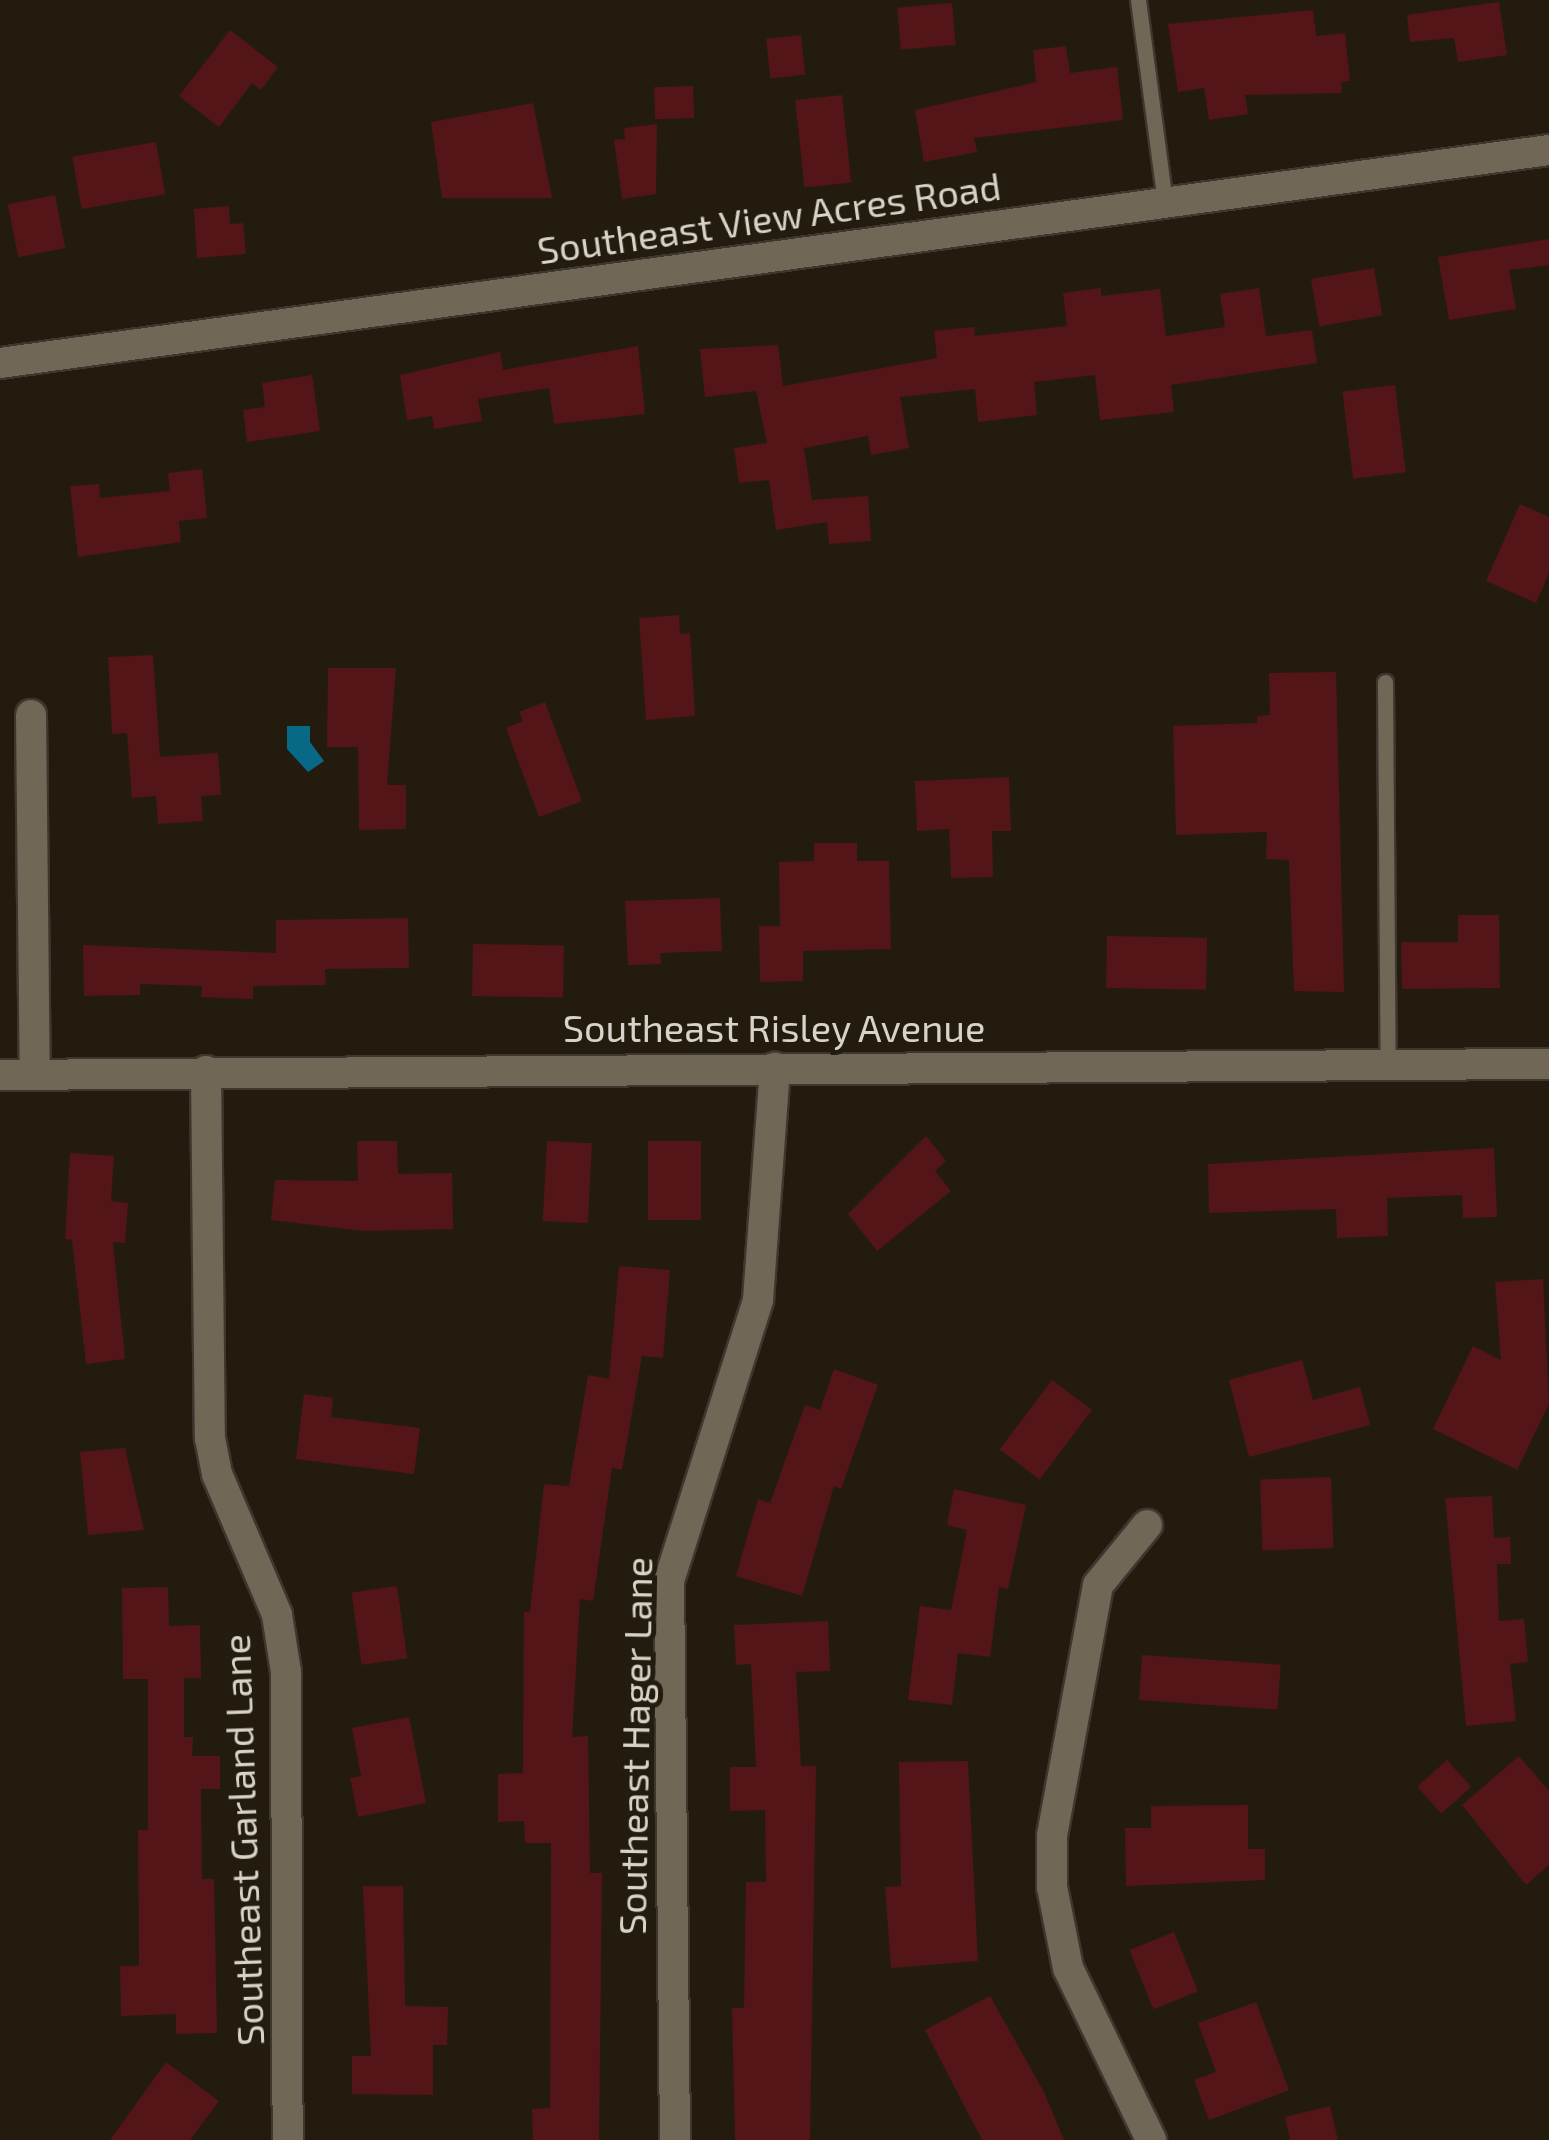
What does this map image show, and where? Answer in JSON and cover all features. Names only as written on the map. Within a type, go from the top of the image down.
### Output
[{"type":"street","name":"Southeast View Acres Road","points":[[0,362],[1549,150]]},
{"type":"street","points":[[31,716],[35,1074]]},
{"type":"street","name":"Southeast Risley Avenue","points":[[0,1075],[1549,1064]]},
{"type":"street","name":"Southeast Hager Lane","points":[[674,2140],[669,1580],[758,1300],[775,1068]]},
{"type":"street","name":"Southeast Garland Lane","points":[[206,1071],[210,1438],[216,1474],[276,1615],[286,1672],[288,2140]]},
{"type":"street","points":[[1147,1525],[1098,1585],[1052,1836],[1052,1886],[1068,1968],[1151,2140]]},
{"type":"lane","points":[[1138,0],[1165,203]]},
{"type":"lane","points":[[1385,682],[1388,1065]]},
{"type":"water","points":[[287,726],[310,726],[310,742],[324,761],[308,772],[287,749]]},
{"type":"building","points":[[1499,2],[1507,55],[1458,62],[1454,38],[1410,42],[1407,15]]},
{"type":"building","points":[[952,3],[956,45],[901,50],[897,8]]},
{"type":"building","points":[[1313,10],[1316,36],[1345,33],[1350,81],[1341,82],[1342,93],[1245,95],[1248,114],[1209,120],[1204,88],[1178,92],[1168,24]]},
{"type":"building","points":[[230,30],[278,67],[261,90],[252,83],[219,127],[179,96]]},
{"type":"building","points":[[801,35],[805,75],[770,78],[766,39]]},
{"type":"building","points":[[1066,46],[1070,73],[1117,67],[1123,120],[974,138],[977,152],[924,162],[915,110],[1036,82],[1033,50]]},
{"type":"building","points":[[693,86],[694,118],[655,119],[654,87]]},
{"type":"building","points":[[842,95],[851,183],[804,187],[795,100]]},
{"type":"building","points":[[533,103],[552,198],[442,198],[431,122]]},
{"type":"building","points":[[657,124],[656,194],[622,199],[614,140],[625,139],[624,128]]},
{"type":"building","points":[[156,142],[165,194],[81,209],[72,157]]},
{"type":"building","points":[[55,195],[65,248],[18,257],[8,204]]},
{"type":"building","points":[[229,206],[230,224],[243,223],[246,254],[197,258],[194,209]]},
{"type":"building","points":[[1549,239],[1549,265],[1509,270],[1516,309],[1449,320],[1438,257]]},
{"type":"building","points":[[1374,268],[1382,315],[1319,326],[1311,279]]},
{"type":"building","points":[[1101,288],[1101,296],[1160,289],[1166,336],[1225,327],[1220,294],[1259,288],[1266,336],[1312,330],[1317,363],[1171,385],[1174,412],[1100,420],[1095,375],[1034,382],[1037,415],[978,422],[975,389],[900,397],[909,448],[871,455],[868,436],[804,448],[812,500],[868,496],[871,541],[829,544],[827,522],[776,530],[769,480],[739,483],[734,448],[767,443],[756,391],[705,397],[700,349],[778,345],[783,386],[937,358],[934,331],[974,327],[975,336],[1067,326],[1063,293]]},
{"type":"building","points":[[638,346],[645,414],[554,424],[549,388],[478,399],[482,421],[434,429],[432,416],[407,420],[400,375],[500,352],[503,370]]},
{"type":"building","points":[[312,375],[320,431],[247,442],[243,410],[265,407],[262,383]]},
{"type":"building","points":[[1395,385],[1406,472],[1353,479],[1342,391]]},
{"type":"building","points":[[202,469],[207,518],[179,521],[181,542],[78,557],[70,486],[99,484],[100,498],[170,491],[168,473]]},
{"type":"building","points":[[1520,504],[1549,517],[1549,573],[1536,603],[1486,581]]},
{"type":"building","points":[[679,615],[680,634],[690,633],[695,716],[646,720],[639,618]]},
{"type":"building","points":[[153,655],[160,757],[218,753],[221,795],[201,796],[203,821],[158,824],[156,796],[132,798],[127,733],[112,734],[108,657]]},
{"type":"building","points":[[328,668],[396,668],[387,785],[406,785],[406,829],[359,830],[358,747],[327,747]]},
{"type":"building","points":[[1336,672],[1344,992],[1294,991],[1289,860],[1266,859],[1267,832],[1176,835],[1173,726],[1257,723],[1257,716],[1270,715],[1269,673]]},
{"type":"building","points":[[545,702],[582,801],[539,817],[506,728],[523,721],[519,712]]},
{"type":"building","points":[[1009,777],[1011,831],[992,831],[993,877],[951,878],[949,829],[917,831],[915,781]]},
{"type":"building","points":[[814,843],[857,843],[857,861],[889,861],[891,949],[803,951],[803,981],[760,982],[759,926],[780,926],[779,862],[814,861]]},
{"type":"building","points":[[720,898],[722,951],[660,953],[661,964],[628,965],[625,901]]},
{"type":"building","points":[[1458,915],[1499,915],[1500,988],[1402,989],[1401,942],[1458,942]]},
{"type":"building","points":[[408,918],[409,968],[325,969],[326,985],[253,986],[253,999],[201,997],[202,986],[140,984],[140,995],[84,996],[83,945],[276,953],[276,920]]},
{"type":"building","points":[[1107,936],[1207,938],[1206,990],[1106,988]]},
{"type":"building","points":[[473,944],[564,946],[563,998],[472,996]]},
{"type":"building","points":[[926,1136],[946,1161],[935,1171],[951,1191],[877,1251],[848,1214]]},
{"type":"building","points":[[357,1141],[397,1141],[398,1174],[452,1173],[453,1229],[364,1231],[271,1220],[275,1180],[358,1181]]},
{"type":"building","points":[[547,1141],[592,1143],[588,1223],[543,1221]]},
{"type":"building","points":[[648,1141],[701,1141],[701,1220],[648,1220]]},
{"type":"building","points":[[1494,1148],[1497,1217],[1463,1218],[1462,1195],[1387,1198],[1388,1236],[1337,1238],[1336,1209],[1209,1213],[1208,1164]]},
{"type":"building","points":[[70,1153],[114,1156],[111,1201],[128,1203],[125,1243],[113,1242],[125,1359],[86,1364],[72,1240],[65,1239]]},
{"type":"building","points":[[619,1266],[670,1270],[663,1358],[642,1356],[622,1470],[612,1468],[593,1601],[580,1599],[572,1737],[588,1736],[590,1873],[602,1873],[599,2140],[533,2140],[532,2109],[550,2108],[551,1843],[525,1843],[524,1821],[498,1822],[498,1774],[523,1773],[524,1612],[530,1612],[544,1484],[569,1486],[588,1375],[609,1379]]},
{"type":"building","points":[[1543,1279],[1549,1404],[1517,1470],[1433,1429],[1473,1346],[1501,1360],[1495,1282]]},
{"type":"building","points":[[1302,1360],[1313,1400],[1360,1387],[1370,1425],[1249,1457],[1229,1380]]},
{"type":"building","points":[[834,1369],[878,1385],[841,1489],[834,1486],[802,1596],[736,1576],[758,1499],[770,1503],[805,1405],[820,1410]]},
{"type":"building","points":[[1052,1380],[1092,1410],[1040,1480],[1000,1449]]},
{"type":"building","points":[[304,1394],[333,1398],[331,1417],[420,1428],[414,1474],[296,1459]]},
{"type":"building","points":[[125,1448],[144,1530],[88,1535],[80,1452]]},
{"type":"building","points":[[1331,1477],[1333,1548],[1263,1550],[1260,1479]]},
{"type":"building","points":[[954,1489],[1026,1505],[1008,1589],[999,1587],[990,1657],[958,1653],[952,1705],[908,1700],[920,1606],[951,1610],[967,1530],[947,1525]]},
{"type":"building","points":[[1492,1496],[1494,1538],[1510,1537],[1511,1564],[1497,1564],[1499,1621],[1524,1619],[1528,1662],[1510,1664],[1516,1721],[1466,1726],[1445,1498]]},
{"type":"building","points":[[397,1586],[407,1658],[362,1665],[351,1592]]},
{"type":"building","points":[[168,1587],[169,1626],[200,1625],[201,1678],[184,1678],[184,1737],[193,1737],[192,1756],[220,1756],[220,1789],[201,1789],[202,1879],[214,1879],[217,2033],[176,2034],[176,2014],[121,2016],[120,1966],[139,1966],[138,1830],[148,1830],[148,1679],[123,1679],[122,1588]]},
{"type":"building","points":[[828,1621],[830,1671],[796,1672],[801,1766],[816,1766],[810,2140],[735,2140],[732,2008],[744,2008],[746,1882],[766,1882],[765,1810],[730,1811],[730,1767],[756,1767],[751,1664],[736,1665],[734,1625]]},
{"type":"building","points":[[1142,1655],[1281,1665],[1278,1710],[1139,1700]]},
{"type":"building","points":[[409,1717],[426,1803],[358,1817],[350,1778],[361,1776],[352,1728]]},
{"type":"building","points":[[1519,1756],[1549,1791],[1549,1865],[1526,1885],[1462,1805]]},
{"type":"building","points":[[1447,1760],[1471,1787],[1441,1814],[1417,1787]]},
{"type":"building","points":[[968,1761],[978,1961],[891,1968],[885,1887],[901,1886],[899,1762]]},
{"type":"building","points":[[1248,1805],[1248,1849],[1265,1849],[1265,1880],[1126,1886],[1125,1828],[1151,1828],[1151,1806]]},
{"type":"building","points":[[363,1886],[403,1886],[405,2006],[448,2007],[447,2045],[433,2045],[433,2095],[352,2094],[352,2056],[371,2056]]},
{"type":"building","points":[[1174,1932],[1198,1991],[1153,2009],[1129,1950]]},
{"type":"building","points":[[990,1996],[1044,2092],[1064,2140],[982,2140],[925,2030]]},
{"type":"building","points":[[1256,2002],[1289,2090],[1209,2120],[1194,2080],[1216,2072],[1198,2023]]},
{"type":"building","points":[[166,2062],[219,2101],[190,2140],[110,2140]]},
{"type":"building","points":[[1330,2106],[1338,2140],[1290,2140],[1285,2117]]}]
